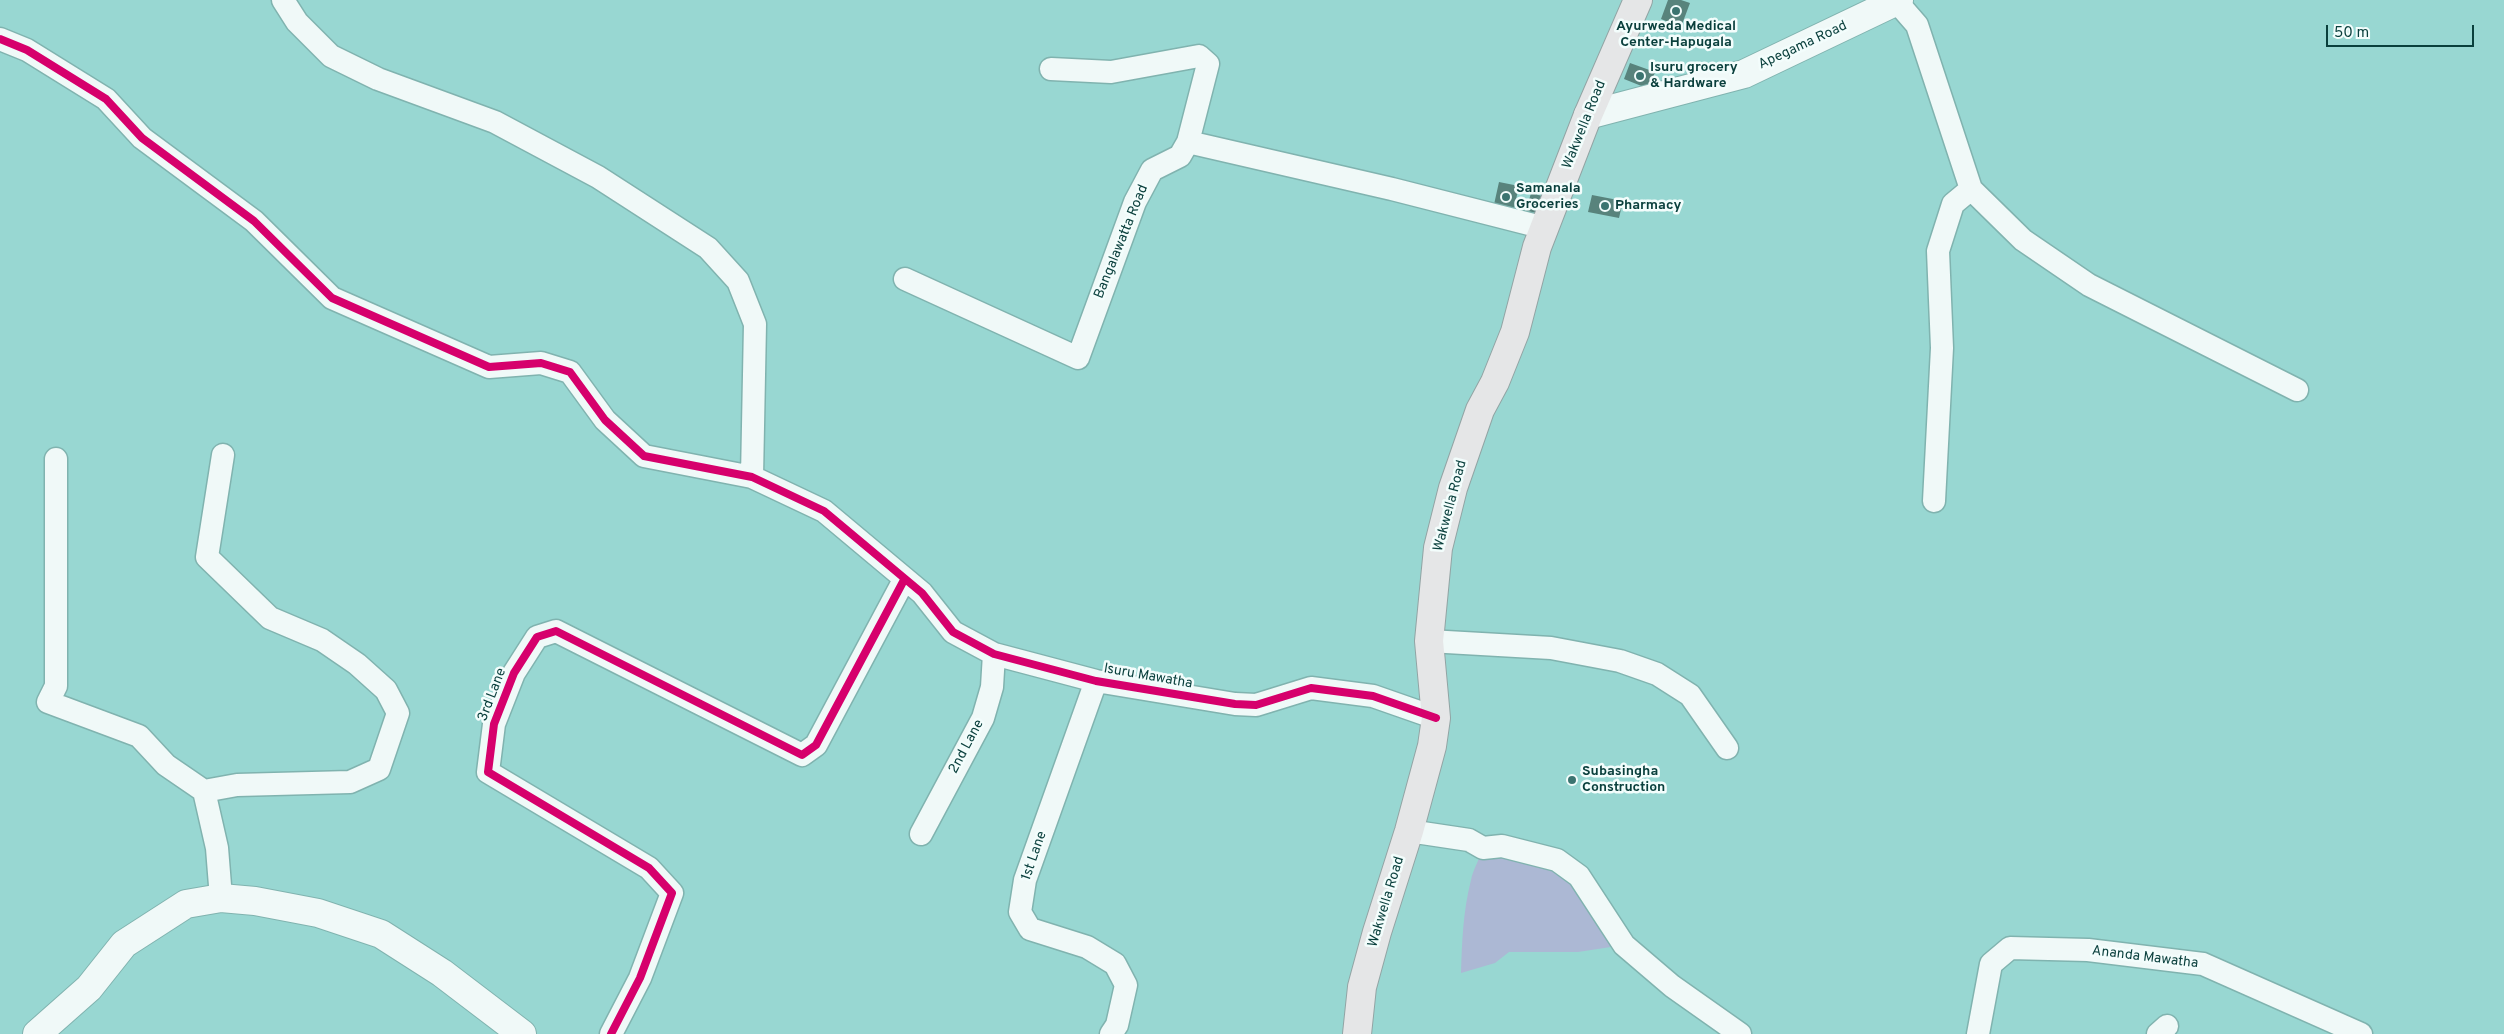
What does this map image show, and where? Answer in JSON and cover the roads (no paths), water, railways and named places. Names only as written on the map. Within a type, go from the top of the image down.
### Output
[{"type":"main road","name":"Wakwella Road","points":[[1357,1034],[1362,987],[1409,831],[1432,746],[1436,718],[1429,641],[1438,548],[1452,488],[1480,410],[1495,382],[1514,332],[1536,246],[1545,228],[1588,115],[1638,0]]},
{"type":"street","points":[[283,0],[298,22],[331,56],[378,79],[495,122],[598,176],[708,248],[738,281],[756,324],[752,477]]},
{"type":"street","points":[[1898,1],[1917,25],[1971,188],[2023,240],[2089,285],[2297,390]]},
{"type":"street","name":"Apegama Road","points":[[1588,115],[1744,74],[1898,1]]},
{"type":"street","name":"Isuru Mawatha","points":[[0,39],[27,50],[106,99],[142,138],[254,221],[332,298],[489,367],[541,363],[570,372],[605,420],[644,456],[752,477],[824,511],[904,580],[922,593],[954,632],[994,654],[1096,681],[1235,704],[1256,705],[1311,688],[1373,696],[1436,718]]},
{"type":"street","points":[[1051,69],[1111,72],[1198,56],[1208,64],[1188,142],[1392,189],[1545,228]]},
{"type":"street","name":"Bangalawatta Road","points":[[905,279],[1078,358],[1135,202],[1152,170],[1180,156],[1188,142]]},
{"type":"street","points":[[1934,501],[1942,348],[1938,251],[1953,204],[1971,188]]},
{"type":"street","points":[[204,791],[237,785],[350,782],[379,768],[398,713],[386,690],[357,664],[322,640],[270,618],[207,557],[223,455]]},
{"type":"street","points":[[56,459],[56,686],[48,702],[139,736],[166,765],[204,791],[217,848],[221,898]]},
{"type":"street","name":"3rd Lane","points":[[611,1034],[640,978],[672,893],[649,868],[488,772],[494,724],[518,666],[537,637],[556,631],[802,755],[816,745],[904,580]]},
{"type":"street","points":[[1429,641],[1552,648],[1620,661],[1657,674],[1690,694],[1727,748]]},
{"type":"street","name":"2nd Lane","points":[[921,834],[983,718],[992,687],[994,654]]},
{"type":"street","name":"1st Lane","points":[[1096,681],[1025,880],[1020,912],[1030,930],[1088,947],[1115,964],[1126,986],[1117,1025],[1111,1034]]},
{"type":"street","points":[[1409,831],[1469,840],[1482,848],[1502,846],[1558,860],[1579,876],[1624,945],[1672,986],[1740,1034]]},
{"type":"street","points":[[37,1034],[89,988],[124,944],[186,904],[221,898],[255,901],[318,913],[380,934],[442,972],[520,1033]]},
{"type":"street","name":"Ananda Mawatha","points":[[1978,1034],[1991,964],[2010,948],[2088,950],[2203,964],[2361,1034]]},
{"type":"place","name":"Ayurweda Medical Center-Hapugala","points":[[1676,11]]},
{"type":"place","name":"Isuru grocery & Hardware","points":[[1640,76]]},
{"type":"place","name":"Samanala Groceries","points":[[1506,197]]},
{"type":"place","name":"Pharmacy","points":[[1605,206]]},
{"type":"place","name":"Subasingha Construction","points":[[1572,780]]}]
